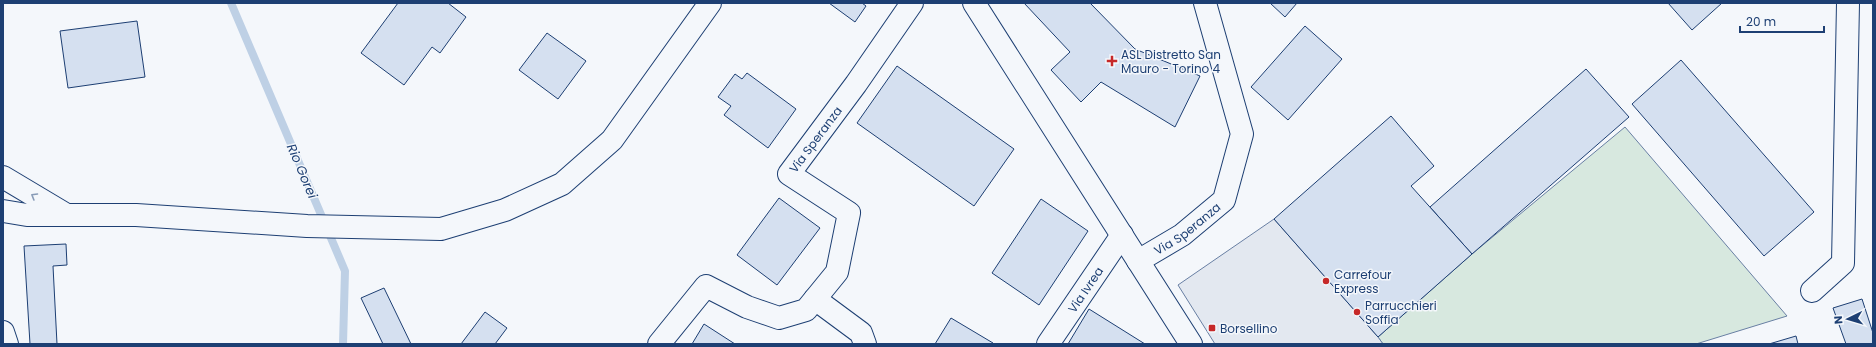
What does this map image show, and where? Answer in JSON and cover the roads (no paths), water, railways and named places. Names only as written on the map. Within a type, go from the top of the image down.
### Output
[{"type":"street","points":[[3,211],[27,215],[136,215],[307,226],[441,229],[505,210],[562,184],[612,140],[710,3]]},
{"type":"street","name":"Via Speranza","points":[[659,344],[706,286],[747,307],[779,318],[806,310],[837,272],[849,213],[789,174],[856,84],[912,3]]},
{"type":"street","points":[[974,3],[1191,344]]},
{"type":"street","name":"Via Speranza","points":[[1138,261],[1182,235],[1224,200],[1242,134],[1206,3]]},
{"type":"street","points":[[1812,291],[1844,263],[1848,3]]},
{"type":"street","points":[[3,177],[65,214]]},
{"type":"street","name":"Via Ivrea","points":[[1048,344],[1122,235]]},
{"type":"street","points":[[815,299],[861,333],[865,344]]},
{"type":"street","points":[[3,332],[7,344]]},
{"type":"waterway","name":"Rio Gorei","points":[[231,3],[345,271],[343,344]]},
{"type":"place","name":"ASL Distretto San Mauro - Torino 4","points":[[1112,61]]},
{"type":"place","name":"Carrefour Express","points":[[1326,281]]},
{"type":"place","name":"Parrucchieri Soffia","points":[[1357,312]]},
{"type":"place","name":"Borsellino","points":[[1212,328]]}]
